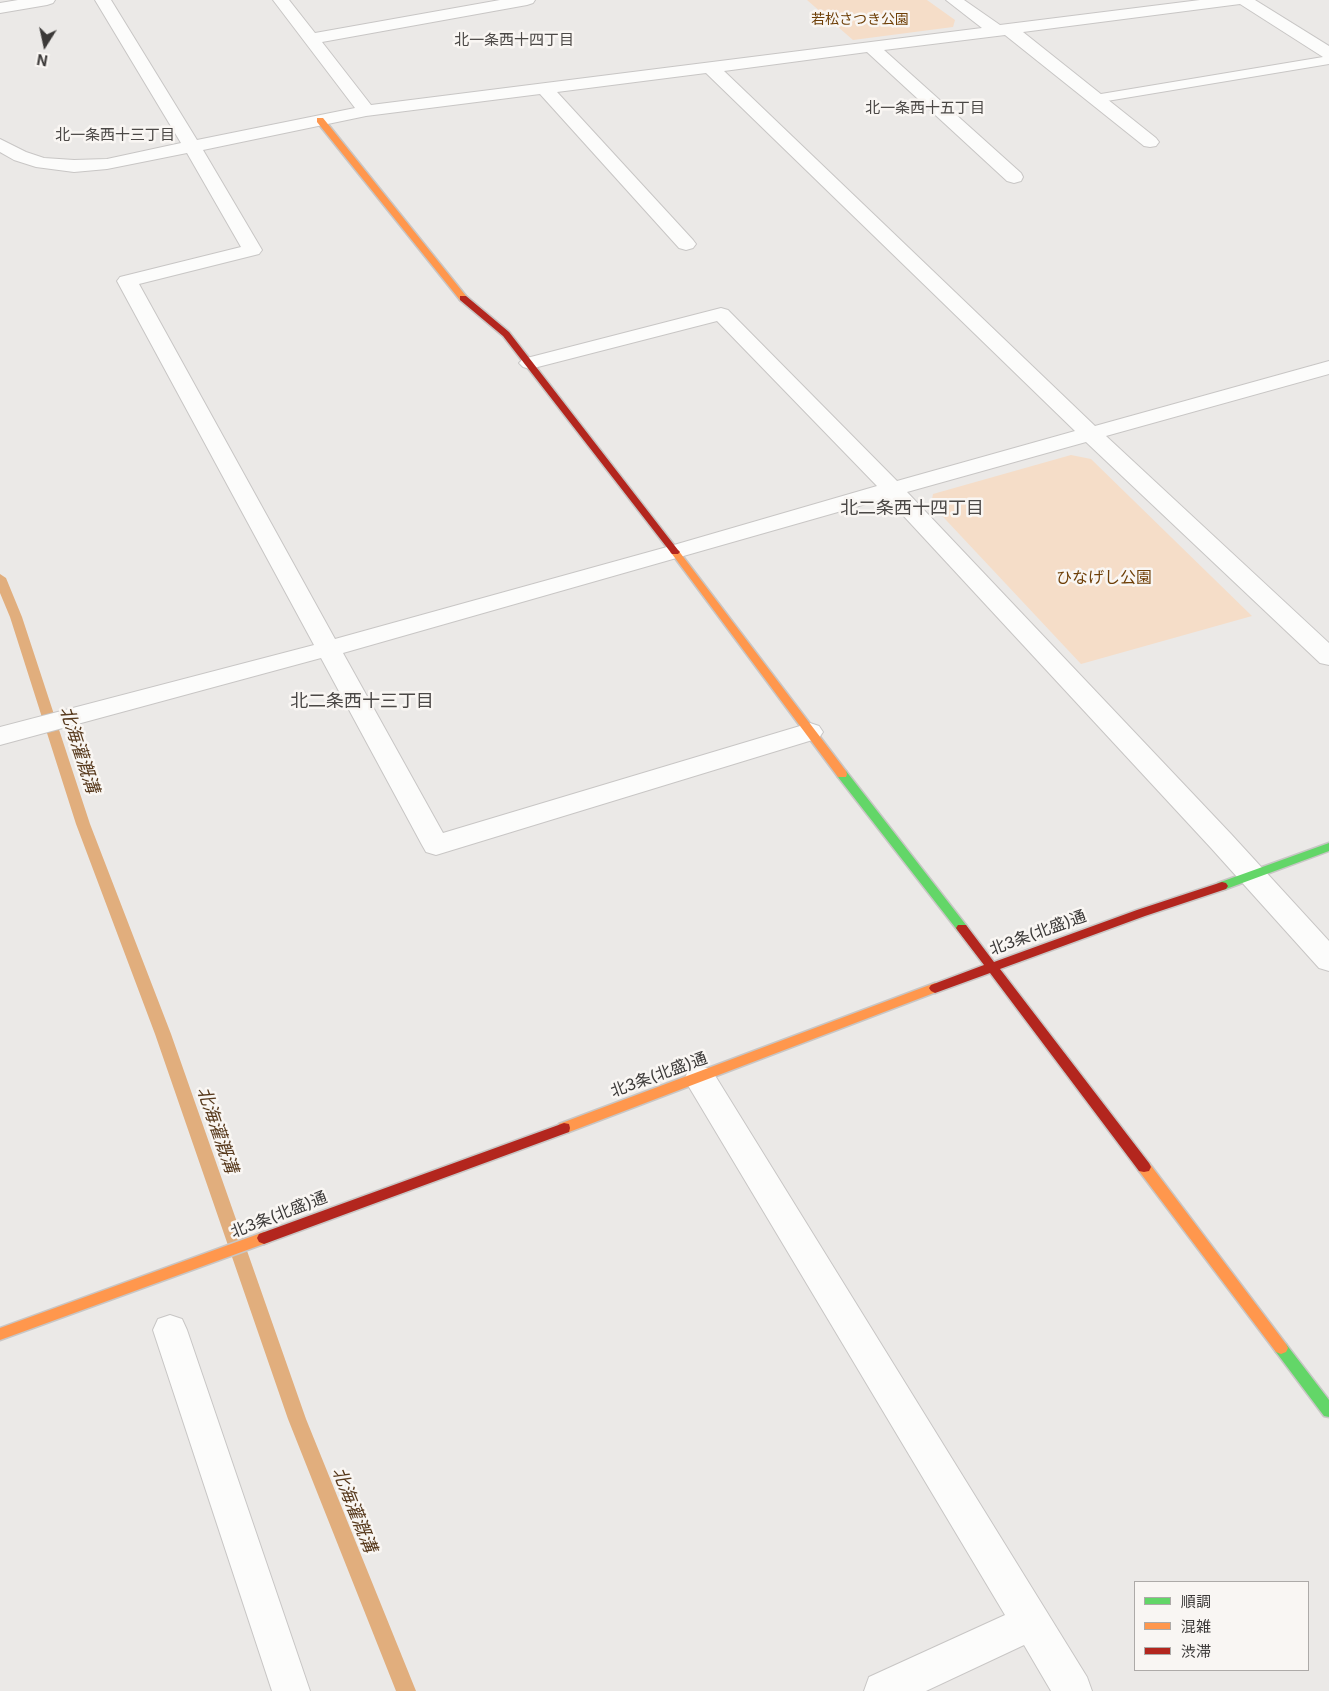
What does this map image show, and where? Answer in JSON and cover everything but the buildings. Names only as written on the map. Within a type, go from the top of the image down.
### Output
[{"type":"street","points":[[0,8],[47,0]]},
{"type":"street","points":[[103,0],[192,146],[252,250],[127,281],[436,845],[810,732]]},
{"type":"street","points":[[281,0],[366,111]]},
{"type":"street","points":[[311,39],[527,0]]},
{"type":"street","points":[[954,0],[1002,30],[1150,142]]},
{"type":"street","points":[[1146,0],[1161,10]]},
{"type":"street","points":[[0,144],[20,156],[42,163],[74,166],[106,164],[366,111],[1238,0]]},
{"type":"street","points":[[1244,0],[1329,53]]},
{"type":"street","points":[[872,47],[1014,177]]},
{"type":"street","points":[[710,67],[1091,434],[1329,657]]},
{"type":"street","points":[[544,88],[686,244]]},
{"type":"street","points":[[320,120],[465,301],[506,334],[530,363],[810,732],[993,966],[1329,1411]]},
{"type":"street","points":[[530,363],[721,314],[892,488],[1254,876],[1329,960]]},
{"type":"street","points":[[10,733],[327,649],[1329,366]]},
{"type":"street","name":"北3条(北盛)通","points":[[0,1334],[700,1078],[993,966],[1141,913],[1254,876],[1329,847]]},
{"type":"street","points":[[700,1078],[1074,1691]]},
{"type":"street","points":[[170,1330],[291,1691]]},
{"type":"street","points":[[883,1691],[1032,1622]]},
{"type":"lane","points":[[1095,99],[1329,60]]},
{"type":"green space","name":"若松さつき公園","points":[[807,0],[927,0],[955,20],[953,27],[853,40]]},
{"type":"green space","name":"ひなげし公園","points":[[1071,455],[1091,459],[1252,616],[1081,664],[931,504],[933,494]]},
{"type":"waterway","name":"北海灌漑溝","points":[[0,578],[16,617],[83,824],[163,1034],[297,1419],[406,1691]]},
{"type":"traffic: fast","points":[[842,774],[962,928]]},
{"type":"traffic: fast","points":[[1222,886],[1329,847]]},
{"type":"traffic: fast","points":[[1281,1348],[1329,1411]]},
{"type":"traffic: slow","points":[[320,120],[463,298]]},
{"type":"traffic: slow","points":[[675,552],[842,774]]},
{"type":"traffic: slow","points":[[564,1128],[935,988]]},
{"type":"traffic: slow","points":[[1144,1167],[1281,1348]]},
{"type":"traffic: slow","points":[[0,1334],[264,1238]]},
{"type":"traffic: jam","points":[[463,298],[506,334],[675,552]]},
{"type":"traffic: jam","points":[[935,988],[1141,913],[1222,886]]},
{"type":"traffic: jam","points":[[962,928],[1144,1167]]},
{"type":"traffic: jam","points":[[264,1238],[564,1128]]},
{"type":"district","name":"北一条西十四丁目","points":[[514,40]]},
{"type":"district","name":"北一条西十五丁目","points":[[925,108]]},
{"type":"district","name":"北一条西十三丁目","points":[[115,135]]},
{"type":"district","name":"北二条西十四丁目","points":[[912,509]]},
{"type":"district","name":"北二条西十三丁目","points":[[362,702]]}]
